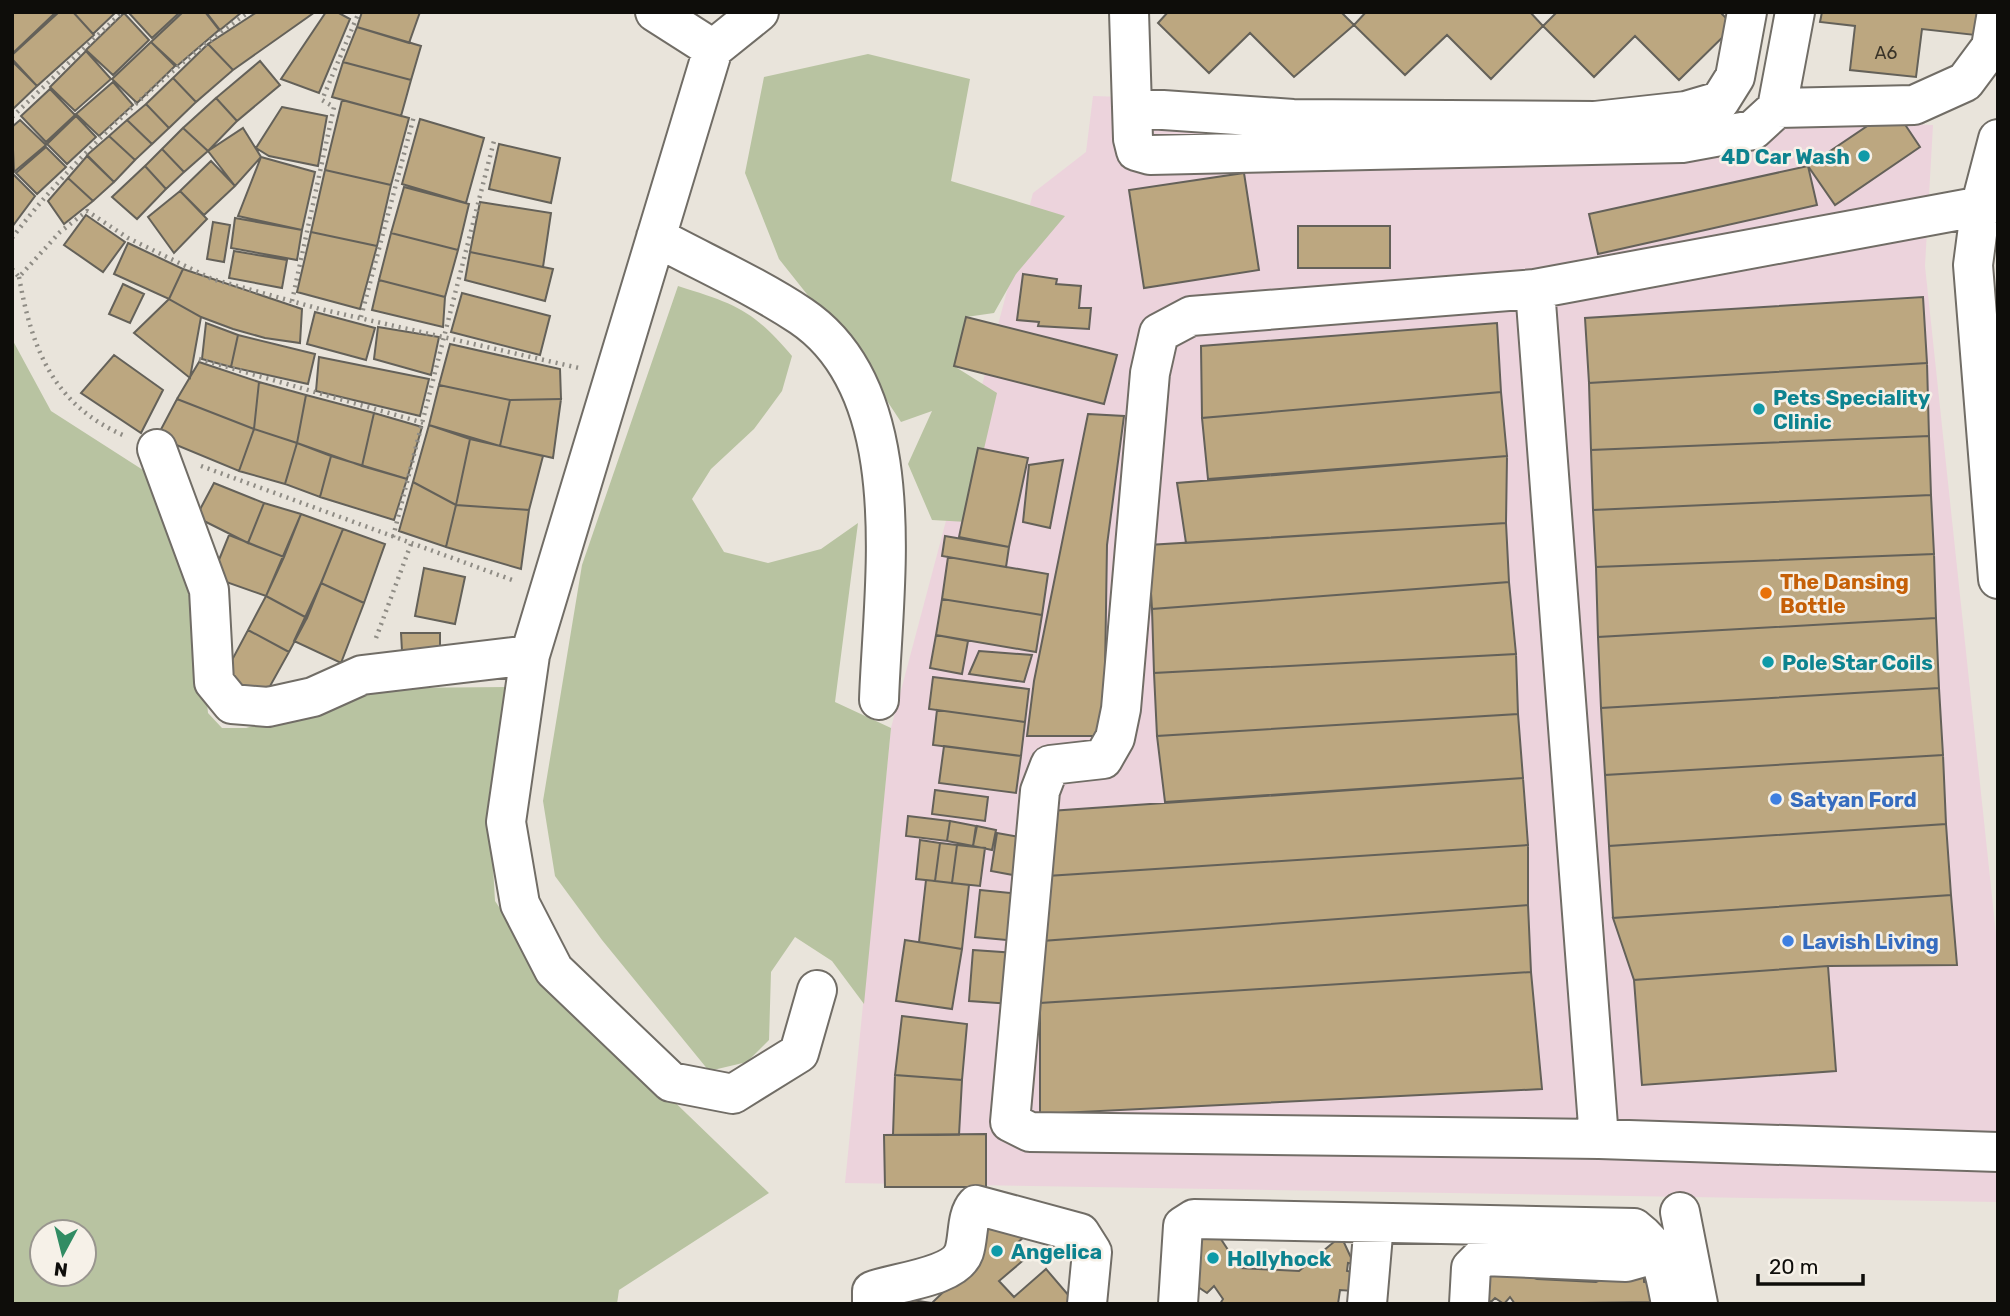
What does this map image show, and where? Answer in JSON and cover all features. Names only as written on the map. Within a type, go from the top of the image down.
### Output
[{"type":"street","points":[[655,12],[713,50]]},
{"type":"street","points":[[759,12],[713,50],[530,655],[506,822],[520,904],[554,970],[671,1082],[733,1094],[799,1053],[817,990]]},
{"type":"street","points":[[1129,12],[1136,151],[1150,155],[1682,143],[1753,130],[1777,107],[1795,12]]},
{"type":"street","points":[[1134,108],[1293,119],[1595,121],[1686,111],[1720,101],[1735,77],[1747,12]]},
{"type":"street","points":[[1777,107],[1914,104],[1965,82],[1991,47],[1997,12]]},
{"type":"street","points":[[1998,139],[1990,203],[1973,265],[1998,579]]},
{"type":"street","points":[[1990,203],[1535,289],[1191,316],[1159,333],[1150,373],[1121,709],[1115,738],[1103,759],[1050,765],[1041,791],[1010,1122],[1030,1132],[1599,1139],[1998,1152]]},
{"type":"street","points":[[656,237],[803,317],[848,361],[876,429],[885,516],[880,700]]},
{"type":"street","points":[[1535,289],[1599,1139]]},
{"type":"street","points":[[157,449],[209,590],[214,682],[232,704],[268,707],[313,698],[362,675],[530,655]]},
{"type":"street","points":[[872,1304],[872,1291],[905,1284],[958,1263],[964,1253],[976,1205],[1080,1233],[1092,1252],[1087,1304]]},
{"type":"street","points":[[1680,1212],[1698,1304]]},
{"type":"street","points":[[1178,1304],[1183,1226],[1194,1219],[1634,1228],[1652,1242],[1663,1263],[1671,1304]]},
{"type":"street","points":[[1367,1304],[1374,1223]]},
{"type":"street","points":[[1469,1304],[1471,1268],[1483,1256],[1626,1262],[1658,1253]]},
{"type":"path","points":[[12,117],[122,12]]},
{"type":"path","points":[[12,238],[36,207],[135,107],[249,12]]},
{"type":"path","points":[[292,301],[334,107],[321,100],[359,12]]},
{"type":"path","points":[[361,317],[414,116]]},
{"type":"path","points":[[393,537],[495,137]]},
{"type":"path","points":[[19,277],[60,232],[87,211],[128,238],[212,279],[292,301],[614,376]]},
{"type":"path","points":[[12,269],[19,277],[26,316],[40,358],[74,405],[106,428],[549,594]]},
{"type":"path","points":[[198,359],[424,423]]},
{"type":"path","points":[[362,675],[411,544]]},
{"type":"shaded area","points":[[1093,96],[1933,125],[1925,266],[1998,953],[1998,1202],[845,1183],[891,728],[1033,193],[1086,152]]},
{"type":"green space","points":[[868,54],[970,79],[951,181],[1065,216],[1016,274],[994,313],[966,317],[954,366],[997,393],[967,522],[932,520],[908,464],[932,411],[901,422],[864,366],[779,259],[745,173],[764,77]]},
{"type":"green space","points":[[678,286],[741,310],[765,328],[792,356],[782,391],[754,429],[711,469],[692,499],[724,552],[768,563],[821,549],[858,523],[835,702],[891,728],[864,1004],[832,961],[795,937],[771,972],[769,1040],[747,1062],[709,1071],[602,940],[555,876],[543,801],[582,565]]},
{"type":"green space","points":[[12,339],[51,411],[143,470],[199,621],[208,713],[222,728],[246,728],[393,688],[507,687],[489,795],[495,901],[548,980],[769,1193],[619,1290],[617,1304],[12,1304]]},
{"type":"building","points":[[12,12],[56,12],[12,54]]},
{"type":"building","points":[[59,12],[73,12],[94,35],[37,86],[12,59],[12,55]]},
{"type":"building","points":[[73,12],[116,12],[93,34]]},
{"type":"building","points":[[128,12],[180,12],[152,38]]},
{"type":"building","points":[[183,12],[205,12],[219,30],[177,66],[151,42]]},
{"type":"building","points":[[206,12],[242,12],[220,30]]},
{"type":"building","points":[[257,12],[315,12],[233,70],[208,44]]},
{"type":"building","points":[[326,12],[337,12],[350,19],[319,93],[281,79]]},
{"type":"building","points":[[362,12],[420,12],[409,43],[357,27]]},
{"type":"building","points":[[1168,12],[1341,12],[1354,25],[1294,77],[1250,33],[1209,73],[1158,23]]},
{"type":"building","points":[[1366,12],[1530,12],[1543,26],[1491,79],[1447,35],[1405,75],[1354,25]]},
{"type":"building","points":[[1557,12],[1720,12],[1734,26],[1679,80],[1635,36],[1594,77],[1543,26]]},
{"type":"building","points":[[1822,12],[1978,12],[1975,35],[1922,29],[1916,77],[1850,70],[1855,26],[1820,22]]},
{"type":"building","points":[[124,13],[149,40],[113,75],[86,50]]},
{"type":"building","points":[[357,27],[421,46],[411,80],[343,62]]},
{"type":"building","points":[[151,42],[175,66],[137,103],[112,79]]},
{"type":"building","points":[[208,44],[233,70],[196,102],[173,78]]},
{"type":"building","points":[[86,51],[111,79],[75,111],[50,87]]},
{"type":"building","points":[[12,61],[37,86],[12,110]]},
{"type":"building","points":[[260,61],[280,85],[237,121],[216,98]]},
{"type":"building","points":[[343,62],[411,80],[401,116],[332,97]]},
{"type":"building","points":[[173,78],[196,102],[169,128],[146,104]]},
{"type":"building","points":[[113,82],[133,105],[99,136],[76,114]]},
{"type":"building","points":[[50,89],[75,115],[46,142],[21,116]]},
{"type":"building","points":[[216,98],[237,121],[208,151],[183,128]]},
{"type":"building","points":[[342,100],[409,118],[391,185],[325,170]]},
{"type":"building","points":[[146,104],[169,128],[152,144],[127,120]]},
{"type":"building","points":[[282,107],[327,116],[318,166],[269,156],[256,148]]},
{"type":"building","name":"4D Car Wash","points":[[1894,108],[1920,147],[1835,205],[1808,166]]},
{"type":"building","points":[[76,116],[96,137],[67,164],[47,144]]},
{"type":"building","points":[[420,119],[484,138],[466,203],[402,184]]},
{"type":"building","points":[[20,120],[46,145],[14,172],[12,127]]},
{"type":"building","points":[[127,120],[152,144],[135,160],[109,136]]},
{"type":"building","points":[[183,128],[208,151],[184,172],[162,149]]},
{"type":"building","points":[[243,128],[261,157],[235,186],[208,151]]},
{"type":"building","points":[[109,136],[135,160],[114,182],[87,155]]},
{"type":"building","points":[[499,144],[560,158],[551,203],[489,189]]},
{"type":"building","points":[[46,147],[66,167],[37,194],[16,173]]},
{"type":"building","points":[[162,149],[184,172],[166,189],[145,166]]},
{"type":"building","points":[[87,156],[114,182],[93,201],[68,178]]},
{"type":"building","points":[[261,157],[315,172],[302,230],[238,216]]},
{"type":"building","points":[[211,161],[235,186],[204,215],[180,191]]},
{"type":"building","points":[[145,166],[166,189],[137,219],[112,197]]},
{"type":"building","points":[[1808,166],[1817,205],[1598,254],[1589,214]]},
{"type":"building","points":[[325,170],[391,185],[377,246],[311,232]]},
{"type":"building","points":[[12,173],[35,196],[12,227]]},
{"type":"building","points":[[1244,173],[1259,270],[1144,288],[1129,190]]},
{"type":"building","points":[[68,178],[93,201],[64,224],[48,201]]},
{"type":"building","points":[[404,187],[469,204],[458,250],[391,233]]},
{"type":"building","points":[[180,191],[207,219],[174,253],[148,217]]},
{"type":"building","points":[[480,202],[551,213],[543,267],[470,252]]},
{"type":"building","points":[[86,215],[125,242],[103,272],[64,245]]},
{"type":"building","points":[[235,218],[302,230],[297,260],[231,248]]},
{"type":"building","points":[[213,222],[230,225],[224,262],[207,259]]},
{"type":"building","points":[[1298,226],[1390,226],[1390,268],[1298,268]]},
{"type":"building","points":[[311,232],[377,246],[360,309],[297,292]]},
{"type":"building","points":[[391,233],[458,250],[445,297],[379,280]]},
{"type":"building","points":[[128,243],[183,269],[169,299],[114,274]]},
{"type":"building","points":[[234,251],[287,260],[282,288],[229,278]]},
{"type":"building","points":[[470,252],[553,269],[545,301],[465,280]]},
{"type":"building","points":[[183,269],[302,309],[300,343],[265,338],[233,329],[201,317],[169,299]]},
{"type":"building","points":[[1023,274],[1057,279],[1056,284],[1081,286],[1079,308],[1091,308],[1089,329],[1038,326],[1039,322],[1017,320]]},
{"type":"building","points":[[379,280],[445,297],[443,327],[372,310]]},
{"type":"building","points":[[123,284],[144,294],[130,323],[109,314]]},
{"type":"building","points":[[462,293],[550,316],[540,355],[451,332]]},
{"type":"building","points":[[1923,297],[1927,363],[1589,383],[1585,318]]},
{"type":"building","points":[[169,299],[201,317],[190,378],[134,333]]},
{"type":"building","points":[[315,312],[375,328],[366,360],[307,344]]},
{"type":"building","points":[[966,317],[1117,355],[1104,404],[954,366]]},
{"type":"building","points":[[206,323],[238,335],[231,367],[202,359]]},
{"type":"building","points":[[1497,323],[1501,392],[1202,418],[1201,346]]},
{"type":"building","points":[[378,327],[439,337],[431,375],[374,359]]},
{"type":"building","points":[[238,335],[315,354],[308,384],[231,367]]},
{"type":"building","points":[[450,344],[560,369],[561,399],[510,400],[439,385]]},
{"type":"building","points":[[114,355],[163,390],[141,433],[81,393]]},
{"type":"building","points":[[319,357],[429,379],[420,416],[316,391]]},
{"type":"building","points":[[199,362],[259,382],[254,429],[177,399]]},
{"type":"building","name":"Pets Speciality Clinic","points":[[1927,363],[1929,436],[1591,450],[1589,383]]},
{"type":"building","points":[[259,382],[306,395],[297,443],[254,429]]},
{"type":"building","points":[[439,385],[510,400],[500,446],[429,425]]},
{"type":"building","points":[[1501,392],[1507,456],[1208,479],[1202,418]]},
{"type":"building","points":[[306,395],[374,413],[362,466],[297,443]]},
{"type":"building","points":[[177,399],[254,429],[239,471],[157,437]]},
{"type":"building","points":[[561,399],[553,458],[500,446],[510,400]]},
{"type":"building","points":[[374,413],[422,427],[407,479],[362,466]]},
{"type":"building","points":[[1088,414],[1124,416],[1107,545],[1104,736],[1027,736],[1034,681]]},
{"type":"building","points":[[429,425],[470,439],[456,505],[413,482]]},
{"type":"building","points":[[254,429],[297,443],[285,484],[239,471]]},
{"type":"building","points":[[1929,436],[1931,495],[1593,510],[1591,450]]},
{"type":"building","points":[[470,439],[543,456],[529,510],[456,505]]},
{"type":"building","points":[[297,443],[331,456],[320,497],[285,484]]},
{"type":"building","points":[[978,448],[1028,458],[1009,547],[959,537]]},
{"type":"building","points":[[331,456],[407,479],[394,520],[320,497]]},
{"type":"building","points":[[1507,456],[1506,523],[1186,543],[1177,483]]},
{"type":"building","points":[[1063,460],[1050,528],[1023,522],[1029,465]]},
{"type":"building","points":[[413,482],[456,505],[446,547],[399,531]]},
{"type":"building","points":[[214,483],[264,503],[248,543],[196,517]]},
{"type":"building","points":[[1931,495],[1934,554],[1596,567],[1593,510]]},
{"type":"building","points":[[264,503],[301,514],[284,557],[248,543]]},
{"type":"building","points":[[456,505],[529,510],[521,569],[446,547]]},
{"type":"building","points":[[301,514],[343,529],[307,618],[266,596]]},
{"type":"building","points":[[1506,523],[1509,582],[1152,609],[1148,545]]},
{"type":"building","points":[[343,529],[385,544],[364,603],[321,583]]},
{"type":"building","points":[[229,535],[284,557],[266,596],[212,577]]},
{"type":"building","points":[[945,536],[1009,547],[1006,567],[942,556]]},
{"type":"building","name":"The Dansing Bottle","points":[[1934,554],[1936,618],[1598,637],[1596,567]]},
{"type":"building","points":[[948,557],[1048,574],[1042,615],[942,599]]},
{"type":"building","points":[[424,568],[465,577],[455,624],[415,616]]},
{"type":"building","points":[[1509,582],[1516,654],[1154,673],[1152,609]]},
{"type":"building","points":[[321,583],[364,603],[341,663],[294,641]]},
{"type":"building","points":[[266,596],[307,618],[289,652],[248,630]]},
{"type":"building","points":[[942,599],[1042,615],[1036,652],[936,635]]},
{"type":"building","name":"Pole Star Coils","points":[[1936,618],[1939,688],[1601,708],[1598,637]]},
{"type":"building","points":[[248,630],[289,652],[264,697],[224,675]]},
{"type":"building","points":[[401,633],[440,633],[440,651],[402,651]]},
{"type":"building","points":[[936,635],[968,641],[962,674],[930,668]]},
{"type":"building","points":[[979,651],[1032,655],[1024,682],[969,674]]},
{"type":"building","points":[[1516,654],[1518,714],[1157,736],[1154,673]]},
{"type":"building","points":[[933,677],[1029,689],[1025,722],[929,709]]},
{"type":"building","points":[[1939,688],[1943,755],[1605,775],[1601,708]]},
{"type":"building","points":[[937,710],[1025,722],[1021,756],[933,745]]},
{"type":"building","points":[[1518,714],[1523,778],[1165,802],[1157,736]]},
{"type":"building","points":[[944,746],[1021,756],[1016,793],[939,783]]},
{"type":"building","name":"Satyan Ford","points":[[1943,755],[1946,824],[1609,846],[1605,775]]},
{"type":"building","points":[[1523,778],[1528,845],[1047,876],[1050,811]]},
{"type":"building","points":[[935,790],[988,797],[985,821],[932,814]]},
{"type":"building","points":[[908,816],[950,821],[947,841],[906,836]]},
{"type":"building","points":[[950,821],[976,826],[973,846],[947,841]]},
{"type":"building","points":[[1946,824],[1951,895],[1613,918],[1609,846]]},
{"type":"building","points":[[977,826],[996,830],[992,850],[973,846]]},
{"type":"building","points":[[997,833],[1020,837],[1013,875],[991,871]]},
{"type":"building","points":[[920,840],[940,843],[935,881],[916,879]]},
{"type":"building","points":[[940,843],[957,845],[952,883],[935,881]]},
{"type":"building","points":[[957,845],[985,848],[980,886],[952,883]]},
{"type":"building","points":[[1528,845],[1528,905],[1042,941],[1047,876]]},
{"type":"building","points":[[926,880],[969,885],[962,949],[919,942]]},
{"type":"building","points":[[980,890],[1021,894],[1017,941],[975,937]]},
{"type":"building","name":"Lavish Living","points":[[1951,895],[1957,965],[1828,966],[1634,980],[1613,918]]},
{"type":"building","points":[[1528,905],[1531,972],[1040,1003],[1042,941]]},
{"type":"building","points":[[905,940],[962,949],[952,1009],[896,1001]]},
{"type":"building","points":[[973,950],[1016,953],[1012,1004],[969,1001]]},
{"type":"building","points":[[1828,966],[1836,1071],[1642,1085],[1634,980]]},
{"type":"building","points":[[1531,972],[1542,1089],[1040,1114],[1040,1003]]},
{"type":"building","points":[[902,1016],[967,1024],[962,1080],[895,1075]]},
{"type":"building","points":[[895,1075],[962,1080],[959,1135],[893,1135]]},
{"type":"building","points":[[986,1134],[986,1187],[885,1187],[884,1135]]},
{"type":"building","name":"Angelica","points":[[976,1208],[1025,1236],[1015,1245],[1026,1258],[999,1281],[1014,1297],[1046,1269],[1076,1304],[875,1304],[876,1295],[932,1303],[974,1262]]},
{"type":"building","name":"Hollyhock","points":[[1209,1221],[1240,1268],[1299,1271],[1341,1236],[1354,1264],[1348,1263],[1347,1271],[1353,1272],[1353,1291],[1340,1290],[1338,1304],[1220,1304],[1223,1299],[1214,1286],[1207,1293],[1198,1287],[1194,1291],[1187,1239]]},
{"type":"building","points":[[1494,1263],[1537,1279],[1596,1282],[1636,1265],[1644,1274],[1644,1282],[1650,1283],[1650,1302],[1515,1304],[1510,1297],[1504,1304],[1495,1298],[1491,1302],[1481,1294]]},
{"type":"place","name":"4D Car Wash","points":[[1864,156]]},
{"type":"place","name":"Pets Speciality Clinic","points":[[1759,409]]},
{"type":"place","name":"The Dansing Bottle","points":[[1766,593]]},
{"type":"place","name":"Pole Star Coils","points":[[1768,662]]},
{"type":"place","name":"Satyan Ford","points":[[1776,799]]},
{"type":"place","name":"Lavish Living","points":[[1788,941]]},
{"type":"place","name":"Angelica","points":[[997,1251]]},
{"type":"place","name":"Hollyhock","points":[[1213,1258]]}]
